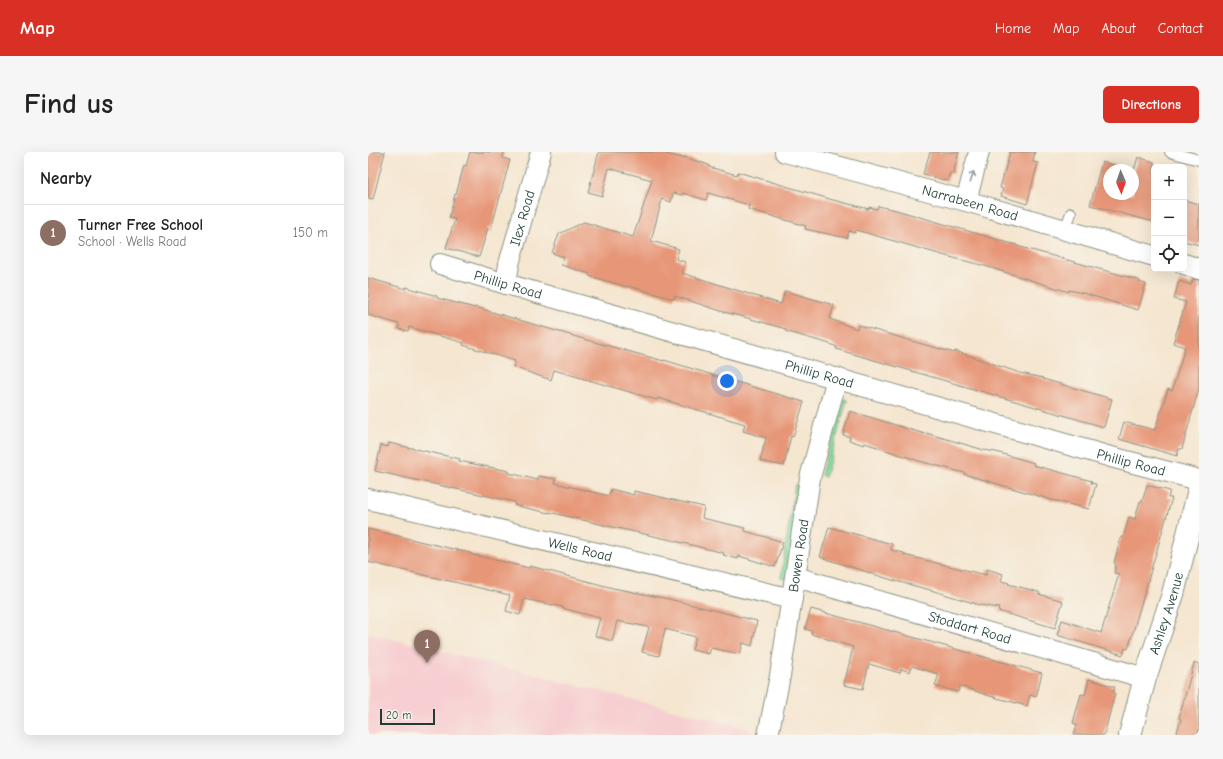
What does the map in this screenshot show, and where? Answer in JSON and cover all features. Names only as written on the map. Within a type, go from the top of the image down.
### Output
[{"type":"street","name":"Ilex Road","points":[[506,284],[509,264],[541,152]]},
{"type":"street","name":"Narrabeen Road","points":[[785,152],[966,201],[1068,222],[1151,255]]},
{"type":"street","points":[[966,201],[979,152]]},
{"type":"street","name":"Phillip Road","points":[[440,264],[1111,457],[1199,480]]},
{"type":"street","points":[[1187,265],[1199,269]]},
{"type":"street","name":"Bowen Road","points":[[768,735],[780,676],[810,478],[837,378]]},
{"type":"street","name":"Ashley Avenue","points":[[1130,735],[1145,678],[1173,594],[1199,490]]},
{"type":"street","name":"Wells Road","points":[[368,499],[792,599]]},
{"type":"street","name":"Stoddart Road","points":[[796,577],[1145,678]]},
{"type":"lane","points":[[1170,152],[1199,160]]},
{"type":"shaded area","points":[[368,633],[751,729],[750,735],[368,735]]},
{"type":"green space","points":[[843,399],[847,400],[825,477],[821,475]]},
{"type":"green space","points":[[795,485],[805,487],[788,579],[781,578]]},
{"type":"building","points":[[368,152],[385,152],[373,199],[368,198]]},
{"type":"building","points":[[470,152],[504,152],[503,158],[510,160],[491,229],[488,228],[479,257],[446,248],[455,219],[449,218],[455,194],[456,195],[464,165],[466,166]]},
{"type":"building","points":[[599,152],[658,152],[684,157],[709,165],[709,167],[737,175],[738,172],[869,209],[869,207],[877,209],[878,206],[896,210],[1139,280],[1139,282],[1146,284],[1138,310],[1083,293],[1069,290],[1069,292],[985,266],[856,230],[855,233],[849,231],[847,238],[805,229],[806,226],[748,209],[749,205],[708,193],[706,200],[683,193],[682,195],[673,193],[671,202],[662,199],[651,241],[679,249],[676,259],[685,262],[682,273],[781,304],[785,291],[834,305],[830,319],[857,329],[858,325],[955,353],[955,351],[1020,373],[1043,378],[1112,399],[1104,427],[836,349],[837,347],[830,344],[785,331],[786,329],[724,312],[675,296],[674,299],[589,276],[590,274],[561,265],[564,257],[552,253],[559,234],[584,222],[633,237],[652,180],[609,168],[602,196],[588,192]]},
{"type":"building","points":[[930,152],[959,152],[953,174],[950,173],[947,181],[923,174]]},
{"type":"building","points":[[1010,152],[1035,152],[1033,162],[1038,163],[1027,204],[1001,196],[1003,189],[1000,188]]},
{"type":"building","points":[[1138,157],[1154,162],[1154,164],[1151,164],[1151,221],[1090,205],[1102,162],[1110,164],[1103,164],[1103,200],[1139,200],[1139,164],[1136,164]]},
{"type":"building","points":[[1187,201],[1199,204],[1199,245],[1187,242]]},
{"type":"building","points":[[368,278],[406,289],[406,287],[437,296],[437,298],[475,307],[587,340],[664,360],[804,402],[793,437],[791,436],[784,466],[760,461],[766,438],[743,431],[745,424],[658,398],[657,400],[554,370],[551,380],[513,367],[515,361],[463,345],[464,343],[409,327],[408,331],[399,329],[399,324],[368,315]]},
{"type":"building","points":[[1193,279],[1199,280],[1199,388],[1182,449],[1179,449],[1177,456],[1119,439],[1124,422],[1155,430],[1168,389],[1172,391],[1185,347],[1173,343],[1186,302],[1174,299],[1179,281],[1191,285]]},
{"type":"building","points":[[850,411],[925,434],[926,433],[984,450],[996,452],[1034,463],[1033,465],[1092,481],[1091,483],[1096,484],[1089,509],[1052,500],[964,474],[965,473],[919,461],[865,443],[864,445],[849,440],[850,437],[843,435]]},
{"type":"building","points":[[389,443],[460,459],[459,461],[509,471],[509,473],[538,480],[538,476],[556,479],[555,483],[609,496],[611,489],[634,495],[634,491],[704,507],[702,518],[745,528],[745,531],[783,542],[775,567],[739,556],[738,559],[723,555],[724,553],[667,539],[514,505],[515,502],[375,471],[381,445],[388,447]]},
{"type":"building","points":[[1147,485],[1170,491],[1168,498],[1172,498],[1128,649],[1125,648],[1123,655],[1057,635],[1062,620],[1101,633],[1119,574],[1114,573],[1116,564],[1114,563],[1121,537],[1123,538],[1129,517],[1135,519],[1140,501],[1142,502]]},
{"type":"building","points":[[829,527],[892,544],[891,550],[904,553],[904,555],[986,575],[987,569],[1003,574],[1001,581],[1063,601],[1055,628],[998,611],[999,608],[980,605],[892,580],[820,557]]},
{"type":"building","points":[[368,529],[529,568],[530,566],[613,588],[669,599],[757,621],[752,646],[743,643],[740,654],[711,648],[709,654],[692,650],[696,637],[665,629],[659,656],[642,652],[649,627],[617,621],[612,641],[595,636],[600,618],[562,608],[563,607],[524,599],[520,615],[506,611],[510,595],[368,562]]},
{"type":"building","points":[[811,609],[1042,673],[1036,697],[1030,695],[1027,706],[960,686],[958,692],[935,686],[939,674],[912,666],[910,672],[901,669],[900,673],[869,664],[863,689],[844,685],[853,647],[811,634],[812,631],[805,629]]},
{"type":"building","points":[[1194,663],[1199,663],[1199,735],[1176,735],[1181,719],[1179,718]]},
{"type":"building","points":[[1089,679],[1115,687],[1113,692],[1115,693],[1104,735],[1074,735],[1077,725],[1073,723],[1081,694],[1085,695]]},
{"type":"place","name":"Turner Free School","points":[[427,663]]}]
